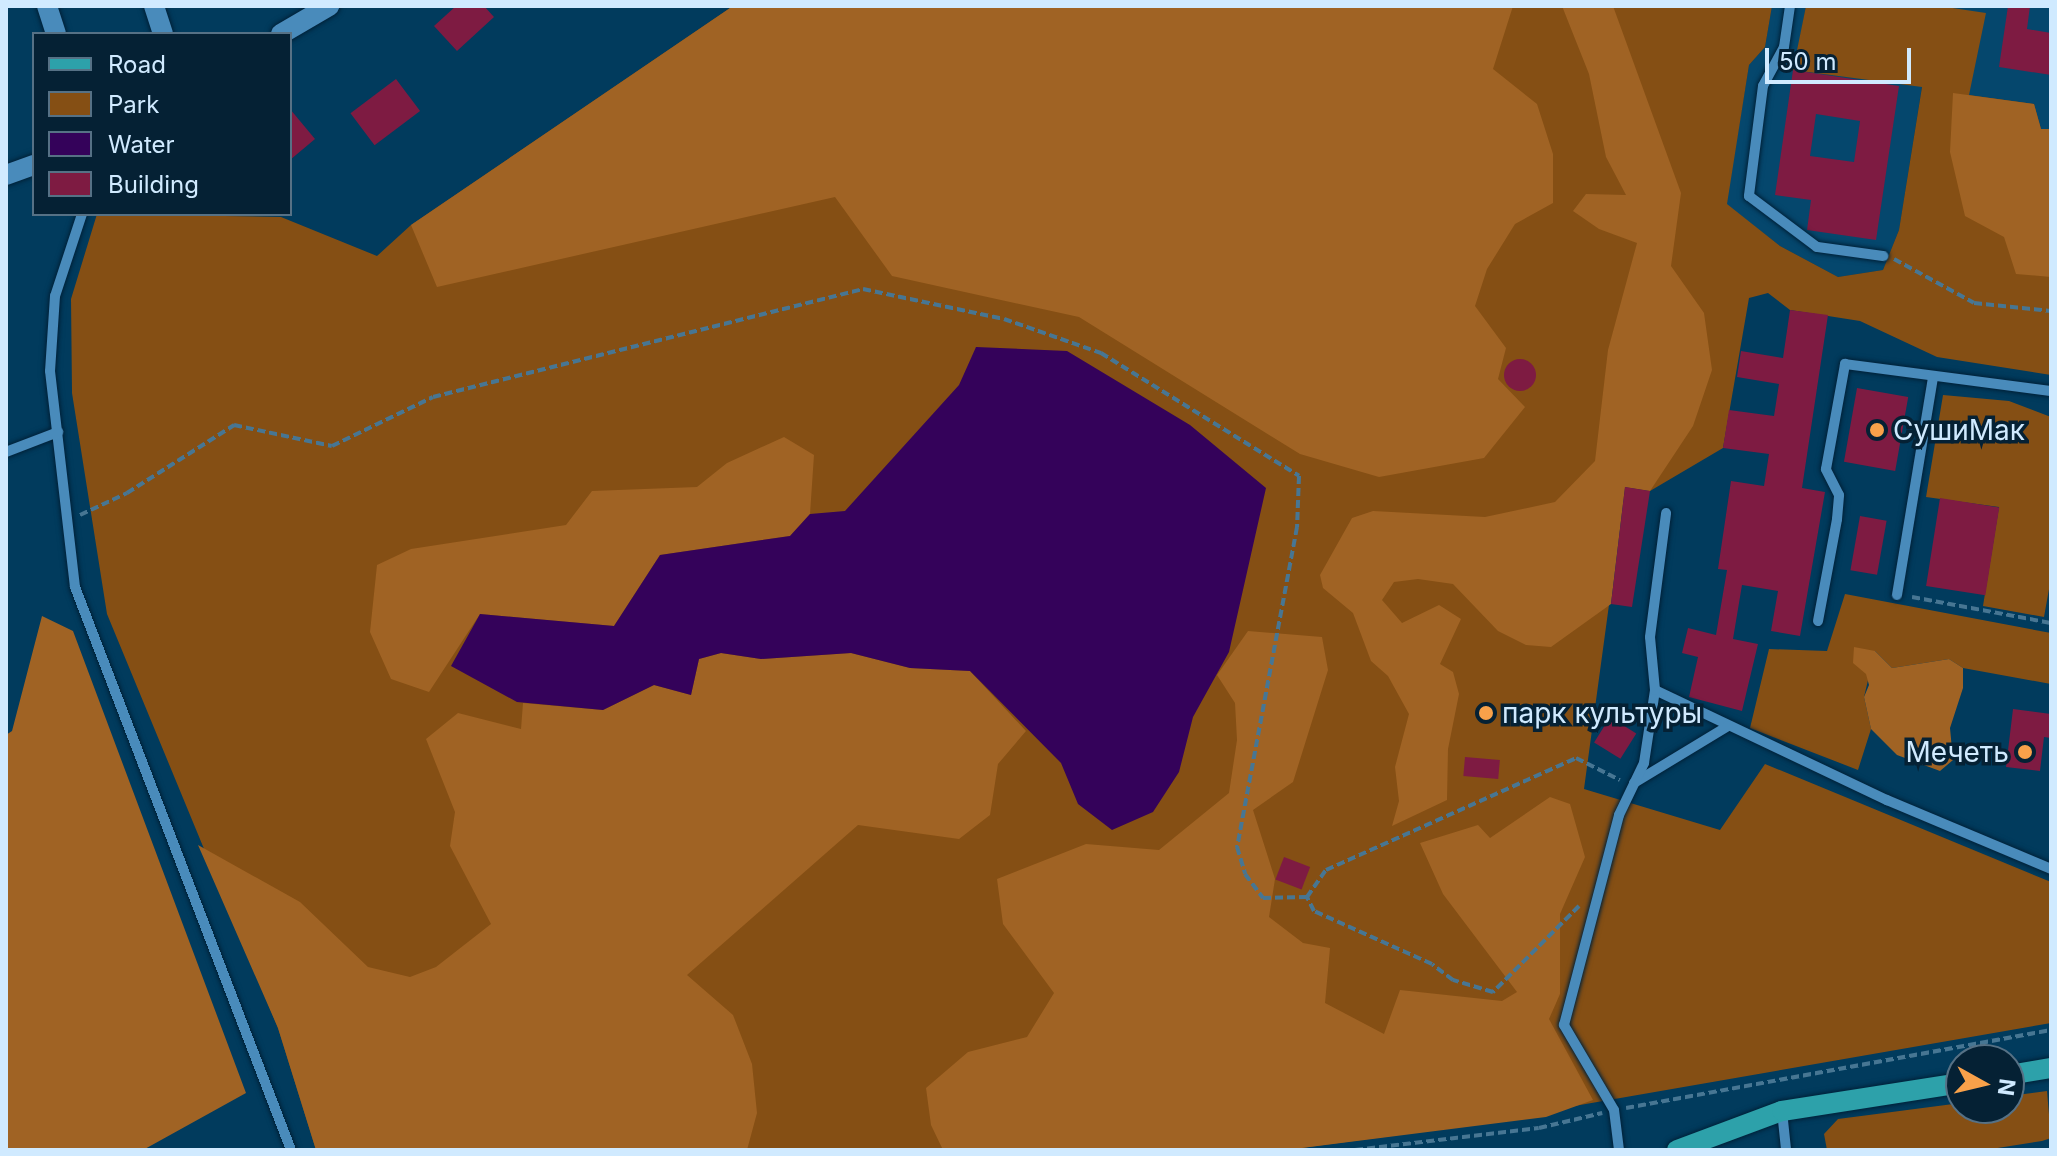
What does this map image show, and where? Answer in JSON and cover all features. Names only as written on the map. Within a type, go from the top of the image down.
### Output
[{"type":"main road","points":[[2025,1072],[2051,1068]]},
{"type":"main road","points":[[1677,1150],[1782,1111],[1945,1086]]},
{"type":"street","points":[[47,6],[55,32]]},
{"type":"street","points":[[154,6],[162,32]]},
{"type":"street","points":[[284,32],[329,6]]},
{"type":"street","points":[[6,175],[32,166]]},
{"type":"lane","points":[[1790,6],[1784,47],[1763,86],[1749,196],[1817,247],[1883,256]]},
{"type":"lane","points":[[81,216],[55,296],[50,371],[75,587],[291,1150]]},
{"type":"lane","points":[[1818,621],[1835,534],[1839,495],[1826,469],[1845,364],[2051,391]]},
{"type":"lane","points":[[1897,595],[1933,377]]},
{"type":"lane","points":[[6,452],[58,432]]},
{"type":"lane","points":[[1619,1150],[1614,1110],[1564,1025],[1600,884],[1630,785],[1644,763],[1655,690],[1650,637],[1666,513]]},
{"type":"lane","points":[[1655,690],[1728,726],[2051,869]]},
{"type":"lane","points":[[1630,785],[1728,726]]},
{"type":"lane","points":[[1782,1111],[1786,1150]]},
{"type":"path","points":[[1883,256],[1913,265],[1974,303],[2051,311]]},
{"type":"path","points":[[68,520],[127,493],[234,425],[332,446],[433,397],[863,289],[1004,319],[1101,353],[1299,476],[1297,527],[1237,847],[1245,874],[1263,898],[1307,897]]},
{"type":"path","points":[[1897,595],[2051,623]]},
{"type":"path","points":[[1307,897],[1326,870],[1576,758],[1630,785]]},
{"type":"path","points":[[1307,897],[1314,911],[1432,964],[1453,980],[1493,992],[1600,884]]},
{"type":"path","points":[[1355,1150],[1539,1128],[1614,1110],[2051,1030]]},
{"type":"shaded area","points":[[733,6],[1513,6],[1493,69],[1537,104],[1553,154],[1553,203],[1515,224],[1487,269],[1475,306],[1506,348],[1498,379],[1525,407],[1484,458],[1379,477],[1300,454],[1079,317],[892,276],[835,197],[437,287],[411,225]]},
{"type":"shaded area","points":[[1562,6],[1613,6],[1681,193],[1671,266],[1704,313],[1712,370],[1693,426],[1650,491],[1625,487],[1611,604],[1551,647],[1526,645],[1498,631],[1453,584],[1418,579],[1394,582],[1382,600],[1402,623],[1439,605],[1461,619],[1440,664],[1453,672],[1459,694],[1448,749],[1447,800],[1392,826],[1399,801],[1395,767],[1409,714],[1388,676],[1371,661],[1353,613],[1323,588],[1320,575],[1352,518],[1373,511],[1485,517],[1555,502],[1595,461],[1608,350],[1637,243],[1599,229],[1573,211],[1586,194],[1626,195],[1606,157],[1589,74]]},
{"type":"shaded area","points":[[1772,6],[1806,6],[1794,70],[1922,86],[1899,230],[1883,270],[1838,277],[1780,246],[1726,204],[1749,65],[1765,47]]},
{"type":"shaded area","points":[[1939,6],[2051,6],[2051,129],[2041,129],[2034,104],[1969,95]]},
{"type":"shaded area","points":[[1953,93],[2034,104],[2041,129],[2051,129],[2051,277],[2016,274],[2004,237],[1965,216],[1950,152]]},
{"type":"shaded area","points":[[784,437],[814,455],[810,514],[790,536],[660,555],[614,626],[480,614],[429,692],[391,679],[370,632],[377,565],[411,549],[566,525],[592,491],[697,487],[727,463]]},
{"type":"shaded area","points":[[42,616],[73,631],[246,1093],[143,1150],[6,1150],[6,735],[12,731]]},
{"type":"shaded area","points":[[1248,631],[1322,637],[1328,670],[1293,782],[1253,810],[1275,879],[1269,917],[1303,943],[1330,948],[1325,1003],[1384,1034],[1400,990],[1502,1001],[1517,992],[1443,894],[1420,843],[1478,825],[1490,838],[1550,797],[1570,804],[1585,857],[1560,914],[1560,994],[1549,1019],[1593,1100],[1546,1117],[1286,1150],[943,1150],[931,1125],[926,1088],[968,1052],[1027,1037],[1054,993],[1003,924],[997,879],[1086,844],[1159,850],[1229,793],[1237,740],[1235,703],[1217,675]]},
{"type":"shaded area","points":[[1854,647],[1875,651],[1892,668],[1949,659],[1963,668],[1963,688],[1950,728],[1953,760],[1940,771],[1897,755],[1871,729],[1864,697],[1869,685],[1866,674],[1853,663]]},
{"type":"shaded area","points":[[721,653],[761,659],[851,653],[910,668],[970,671],[1026,731],[998,764],[990,815],[959,839],[858,825],[687,975],[733,1015],[752,1064],[757,1113],[747,1150],[316,1150],[278,1028],[198,845],[300,902],[368,967],[410,977],[436,967],[491,924],[450,846],[455,812],[426,739],[458,713],[521,729],[523,703],[603,710],[654,685],[691,695],[699,659]]},
{"type":"green space","points":[[733,6],[1772,6],[1765,47],[1749,65],[1727,204],[1780,246],[1838,277],[1883,270],[1899,230],[1922,87],[1793,70],[1806,6],[1939,6],[1986,13],[1969,95],[2034,104],[2041,129],[2051,129],[2051,375],[1937,357],[1860,321],[1790,310],[1768,293],[1749,298],[1723,448],[1650,491],[1625,487],[1584,789],[1720,830],[1765,764],[2051,882],[2051,1023],[1436,1130],[1286,1150],[316,1150],[278,1028],[107,614],[72,393],[71,299],[96,216],[281,217],[377,256],[411,225]]},
{"type":"green space","points":[[1943,395],[2009,401],[2051,417],[2051,578],[2044,617],[1983,606],[1999,507],[1926,497]]},
{"type":"green space","points":[[1845,594],[2051,633],[2051,684],[1963,668],[1949,659],[1892,668],[1875,651],[1864,697],[1871,729],[1858,770],[1750,728],[1769,649],[1827,651]]},
{"type":"green space","points":[[2047,1091],[2051,1138],[1985,1150],[1827,1150],[1824,1134],[1838,1119],[1945,1105],[1945,1124],[2025,1124],[2025,1094]]},
{"type":"water","points":[[976,347],[1067,351],[1190,425],[1266,488],[1229,652],[1193,717],[1179,772],[1153,812],[1112,830],[1078,804],[1061,763],[970,671],[910,668],[851,653],[761,659],[721,653],[699,659],[691,695],[654,685],[603,710],[517,702],[451,666],[480,614],[614,626],[660,555],[790,536],[810,514],[845,511],[959,385]]},
{"type":"building","points":[[456,6],[484,6],[494,17],[457,51],[434,26]]},
{"type":"building","points":[[2008,6],[2030,6],[2027,29],[2051,33],[2051,75],[1999,67]]},
{"type":"building","points":[[1793,70],[1899,86],[1876,240],[1807,230],[1811,200],[1775,195]],"holes":[[[1816,114],[1860,121],[1854,162],[1810,156]]]},
{"type":"building","points":[[396,79],[420,111],[375,145],[350,113]]},
{"type":"building","points":[[292,111],[315,139],[292,158]]},
{"type":"building","points":[[1790,310],[1828,315],[1802,488],[1825,492],[1800,636],[1771,631],[1778,591],[1742,585],[1733,639],[1758,644],[1742,711],[1689,697],[1698,657],[1682,653],[1688,628],[1716,635],[1727,570],[1718,569],[1731,481],[1764,486],[1769,454],[1723,448],[1729,410],[1774,416],[1779,384],[1737,377],[1741,351],[1783,358]]},
{"type":"building","points":[[1520,359],[1531,364],[1536,375],[1531,386],[1520,391],[1509,386],[1504,375],[1509,364]]},
{"type":"building","points":[[1857,388],[1908,397],[1895,471],[1844,462]]},
{"type":"building","points":[[1625,487],[1650,491],[1632,607],[1611,604]]},
{"type":"building","points":[[1940,498],[1999,507],[1985,595],[1926,586]]},
{"type":"building","points":[[1860,516],[1887,521],[1877,575],[1850,570]]},
{"type":"building","name":"Мечеть","points":[[2013,709],[2051,714],[2051,738],[2044,737],[2040,771],[2006,767]]},
{"type":"building","points":[[1610,717],[1636,733],[1620,759],[1594,742]]},
{"type":"building","points":[[1465,757],[1500,760],[1498,779],[1463,776]]},
{"type":"building","points":[[1284,857],[1310,867],[1302,889],[1275,879]]},
{"type":"place","name":"СушиМак","points":[[1877,430]]},
{"type":"place","name":"парк культуры","points":[[1486,713]]},
{"type":"place","name":"Мечеть","points":[[2025,752]]}]
